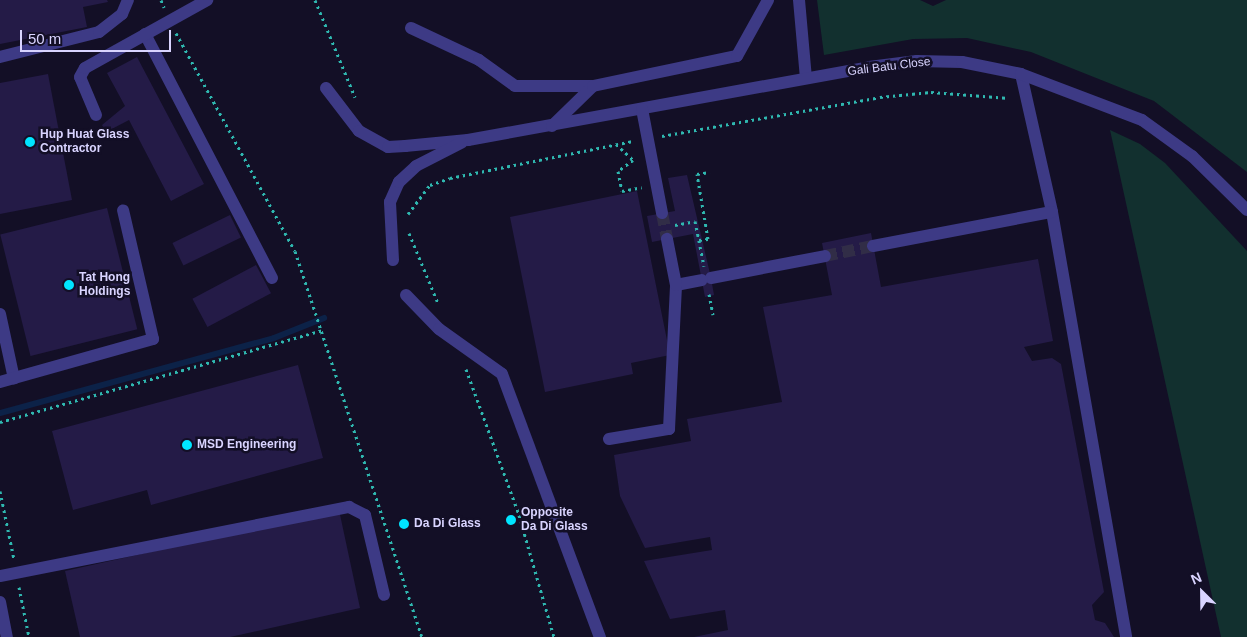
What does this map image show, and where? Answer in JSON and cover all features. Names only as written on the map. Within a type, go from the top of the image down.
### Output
[{"type":"street","points":[[0,56],[99,32],[122,14],[128,0]]},
{"type":"street","points":[[96,115],[80,77],[84,68],[207,0]]},
{"type":"street","points":[[411,28],[479,60],[515,86],[593,86],[733,58],[768,0]]},
{"type":"street","points":[[799,0],[806,78]]},
{"type":"street","points":[[145,34],[272,278]]},
{"type":"street","name":"Gali Batu Close","points":[[326,88],[359,131],[388,146],[468,140],[806,78],[917,61],[962,62],[1021,74],[1142,120],[1192,156],[1247,210]]},
{"type":"street","points":[[1021,74],[1024,103],[1052,212],[1126,637]]},
{"type":"street","points":[[552,126],[593,86]]},
{"type":"street","points":[[642,109],[662,213]]},
{"type":"street","name":"Gali Batu Close","points":[[393,260],[390,202],[399,182],[416,166],[468,140]]},
{"type":"street","points":[[0,382],[153,339],[123,210]]},
{"type":"street","points":[[873,246],[1052,212]]},
{"type":"street","points":[[609,439],[670,428],[676,285],[667,240]]},
{"type":"street","points":[[676,285],[825,256]]},
{"type":"street","points":[[406,295],[439,329],[502,374],[600,637]]},
{"type":"street","points":[[0,314],[14,379]]},
{"type":"street","points":[[0,576],[349,506],[365,515],[384,595]]},
{"type":"street","points":[[0,602],[7,637]]},
{"type":"path","points":[[161,0],[169,20],[295,251],[324,330],[422,637]]},
{"type":"path","points":[[315,0],[356,101]]},
{"type":"path","points":[[407,222],[415,199],[430,185],[647,138],[880,97],[932,92],[1005,96],[1024,103]]},
{"type":"path","points":[[616,144],[634,160],[618,171]]},
{"type":"path","points":[[699,240],[708,239],[697,174],[710,172]]},
{"type":"path","points":[[408,228],[441,309]]},
{"type":"path","points":[[0,422],[324,330]]},
{"type":"path","points":[[464,366],[519,515],[554,637]]},
{"type":"green space","points":[[817,0],[920,0],[933,6],[946,0],[1247,0],[1247,172],[1154,101],[1031,52],[967,38],[913,39],[824,55]]},
{"type":"green space","points":[[1110,130],[1140,144],[1165,163],[1247,251],[1247,637],[1221,637]]},
{"type":"building","points":[[0,0],[107,0],[108,2],[83,7],[87,27],[0,44]]},
{"type":"building","points":[[137,57],[204,184],[171,201],[129,120],[106,132],[102,125],[125,106],[107,73]]},
{"type":"building","name":"Hup Huat Glass Contractor","points":[[48,74],[72,200],[0,214],[0,83]]},
{"type":"building","points":[[687,175],[714,295],[705,297],[693,234],[652,242],[647,216],[675,211],[668,178]]},
{"type":"building","points":[[637,191],[670,355],[631,363],[633,374],[545,392],[510,217]]},
{"type":"building","name":"Tat Hong Holdings","points":[[107,208],[137,329],[31,356],[0,235]]},
{"type":"building","points":[[230,215],[241,237],[183,266],[172,243]]},
{"type":"building","points":[[871,233],[881,287],[1038,259],[1053,341],[1024,347],[1032,361],[1052,358],[1061,364],[1104,592],[1092,605],[1095,620],[1105,623],[1114,637],[694,637],[728,630],[725,610],[670,619],[644,561],[712,550],[710,537],[645,548],[620,496],[614,455],[691,441],[687,419],[782,402],[763,307],[832,295],[822,243]]},
{"type":"building","points":[[256,265],[271,293],[207,327],[192,299]]},
{"type":"building","name":"MSD Engineering","points":[[298,365],[323,458],[151,505],[147,490],[73,510],[52,431]]},
{"type":"building","points":[[339,510],[360,608],[230,637],[80,637],[65,571]]},
{"type":"waterway","points":[[0,413],[274,338],[324,318]]},
{"type":"tunnel","points":[[662,213],[667,239]]},
{"type":"tunnel","points":[[825,256],[873,246]]},
{"type":"place","name":"Hup Huat Glass Contractor","points":[[30,142]]},
{"type":"place","name":"Tat Hong Holdings","points":[[69,285]]},
{"type":"place","name":"MSD Engineering","points":[[187,445]]},
{"type":"place","name":"Opposite Da Di Glass","points":[[511,520]]},
{"type":"place","name":"Da Di Glass","points":[[404,524]]}]
